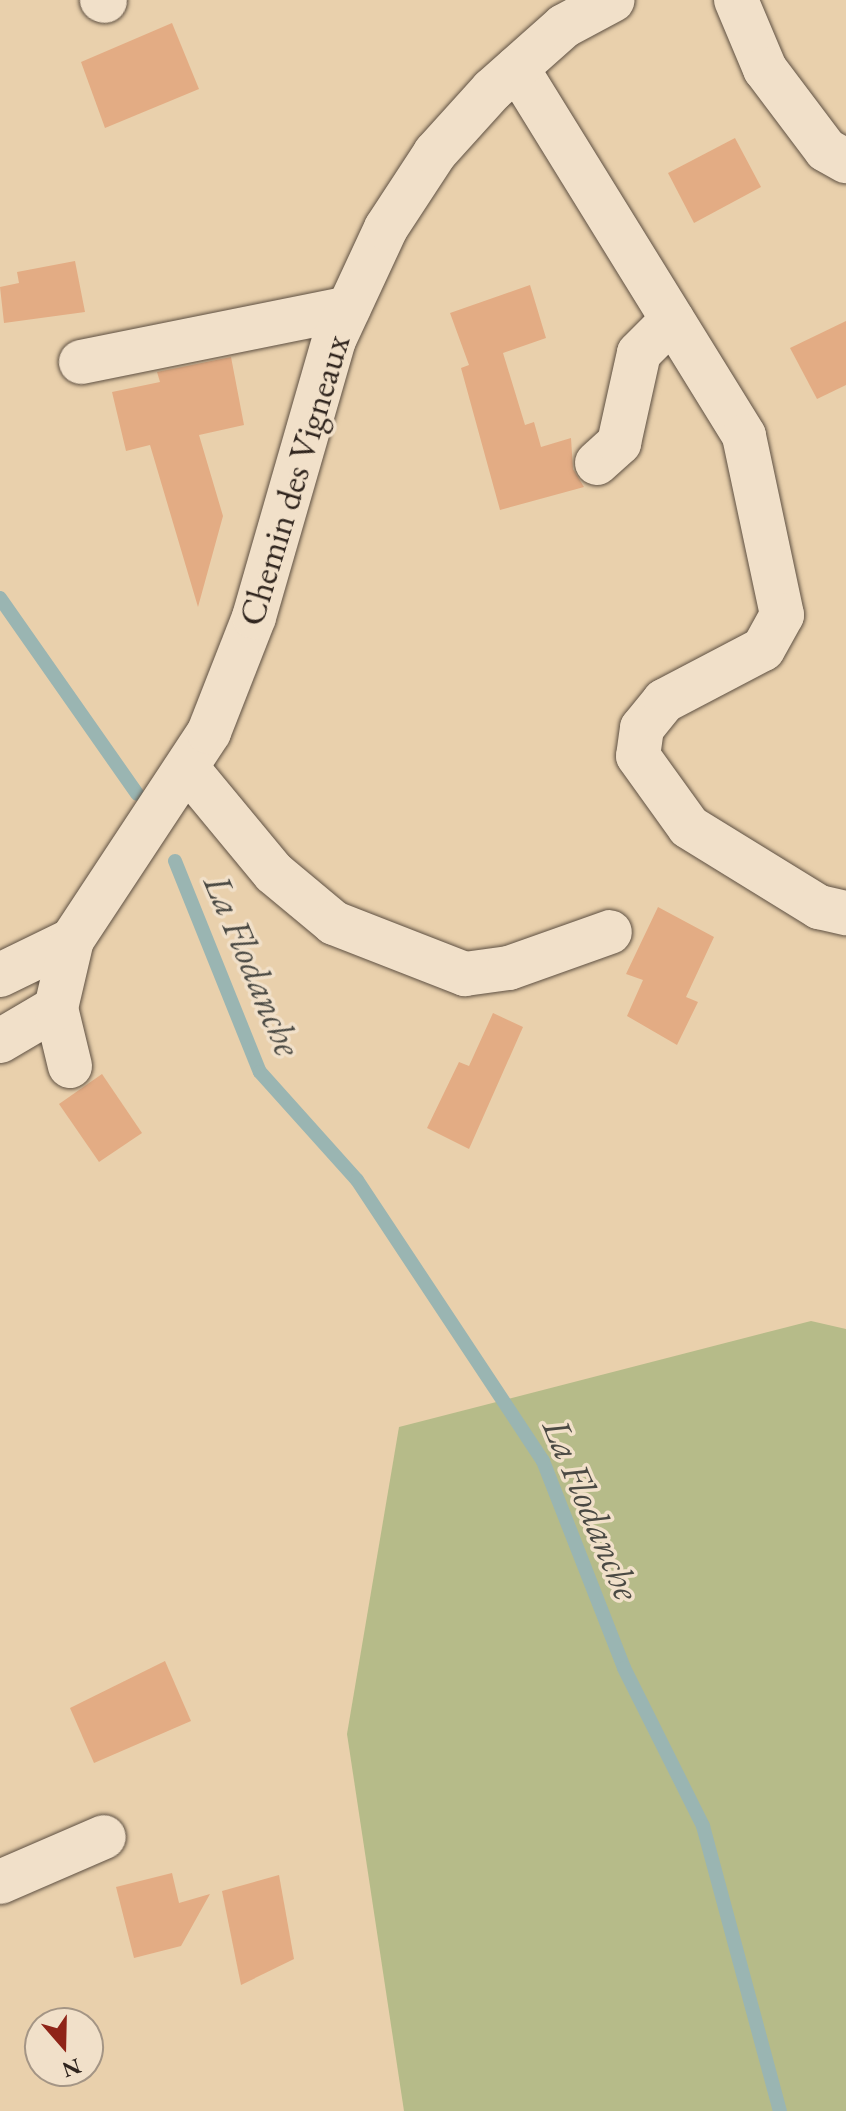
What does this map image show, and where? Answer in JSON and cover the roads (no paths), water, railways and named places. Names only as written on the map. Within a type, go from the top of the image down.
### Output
[{"type":"street","name":"Chemin des Vigneaux","points":[[72,940],[187,768],[254,617],[294,466],[349,308],[386,228],[435,153],[517,68],[564,26],[613,0]]},
{"type":"street","points":[[736,0],[765,69],[826,150],[846,161]]},
{"type":"street","points":[[517,68],[744,436],[782,615],[763,649],[664,701],[642,728],[638,756],[689,827],[819,907],[846,913]]},
{"type":"street","points":[[81,362],[349,308]]},
{"type":"street","points":[[597,463],[619,443],[639,353],[672,320]]},
{"type":"street","points":[[187,768],[274,873],[334,923],[465,974],[509,968],[610,932]]},
{"type":"street","points":[[0,975],[72,940]]},
{"type":"street","points":[[70,1066],[56,1008],[72,940]]},
{"type":"street","points":[[0,1041],[56,1008]]},
{"type":"street","points":[[0,1882],[104,1837]]},
{"type":"waterway","name":"La Flodanche","points":[[0,598],[137,794]]},
{"type":"waterway","name":"La Flodanche","points":[[175,861],[260,1072],[357,1180],[543,1461],[624,1668],[703,1826],[780,2111]]}]
